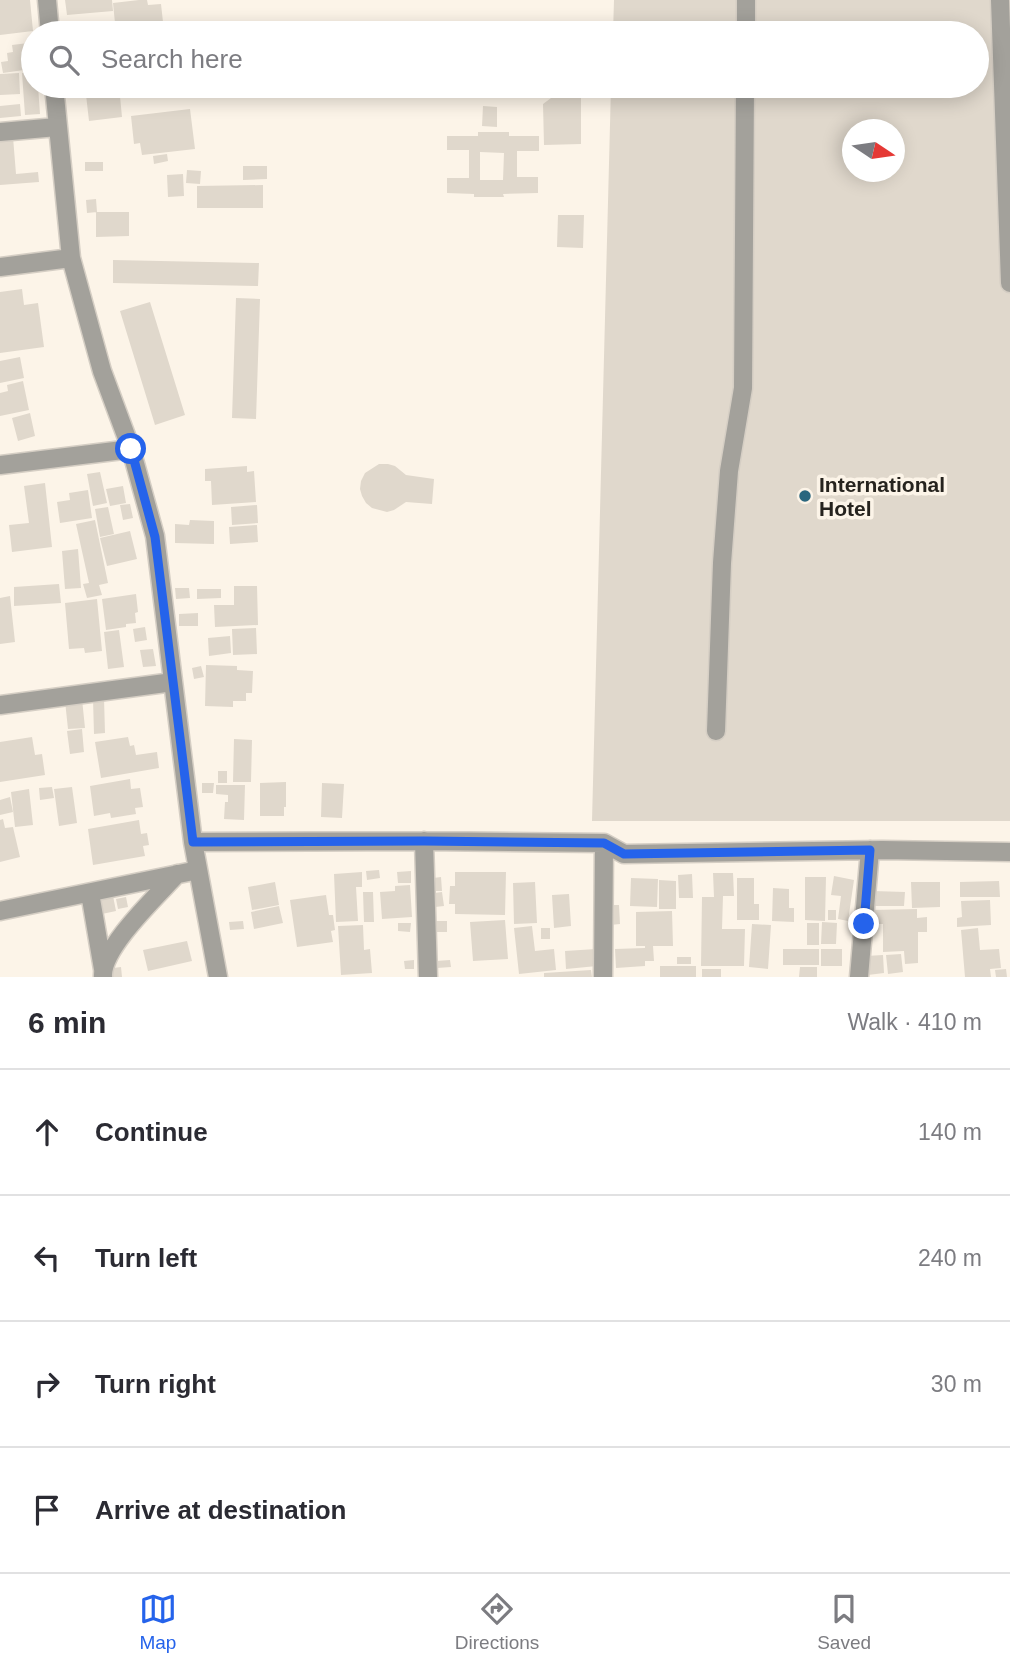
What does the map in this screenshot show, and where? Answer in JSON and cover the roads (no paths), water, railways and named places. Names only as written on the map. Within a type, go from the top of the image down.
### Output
[{"type":"street","points":[[47,0],[49,21]]},
{"type":"street","points":[[746,0],[746,21]]},
{"type":"street","points":[[1000,0],[1010,283]]},
{"type":"street","points":[[55,98],[71,258],[102,371],[131,449],[155,537],[193,842],[218,977]]},
{"type":"street","points":[[716,731],[722,563],[729,471],[743,388],[745,98]]},
{"type":"street","points":[[0,132],[57,127]]},
{"type":"street","points":[[0,267],[71,258]]},
{"type":"street","points":[[0,465],[131,449]]},
{"type":"street","points":[[0,705],[173,682]]},
{"type":"street","points":[[424,841],[428,977]]},
{"type":"street","points":[[193,842],[604,843],[624,854],[870,850],[1010,852]]},
{"type":"street","points":[[603,977],[604,843]]},
{"type":"street","points":[[859,977],[870,850]]},
{"type":"street","points":[[0,911],[198,870]]},
{"type":"street","points":[[103,973],[116,942],[177,874]]},
{"type":"street","points":[[90,893],[103,973]]},
{"type":"place","name":"International Hotel","points":[[805,496]]}]
